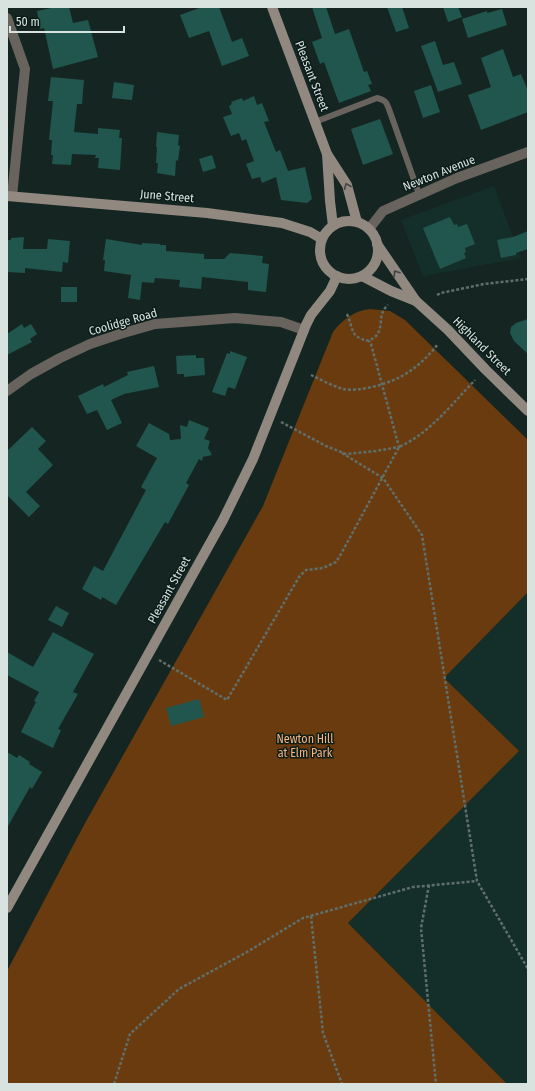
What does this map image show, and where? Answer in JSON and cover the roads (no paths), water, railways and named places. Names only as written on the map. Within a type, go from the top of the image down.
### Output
[{"type":"main road","name":"Pleasant Street","points":[[272,7],[327,154],[347,185],[357,222]]},
{"type":"main road","name":"Pleasant Street","points":[[327,154],[333,226]]},
{"type":"main road","name":"June Street","points":[[9,196],[207,213],[282,223],[310,232],[322,239]]},
{"type":"main road","points":[[341,222],[357,222],[369,229],[374,236],[377,244],[377,257],[372,268],[362,276],[354,279],[345,279],[330,272],[324,265],[320,257],[320,248],[322,239],[326,232],[333,226],[341,222]]},
{"type":"main road","name":"Highland Street","points":[[377,244],[416,300],[528,410]]},
{"type":"main road","name":"Pleasant Street","points":[[7,908],[222,520],[253,459],[311,315],[323,301],[337,276]]},
{"type":"main road","name":"Highland Street","points":[[362,276],[391,291],[416,300]]},
{"type":"street","points":[[7,18],[24,69],[9,196]]},
{"type":"street","name":"Newton Avenue","points":[[369,229],[383,211],[457,178],[528,152]]},
{"type":"street","name":"Coolidge Road","points":[[7,392],[31,374],[90,344],[155,324],[235,318],[281,322],[304,330]]},
{"type":"lane","points":[[315,122],[377,98],[383,99],[387,103],[419,194]]},
{"type":"park label","name":"Newton Hill at Elm Park","points":[[305,746]]}]
